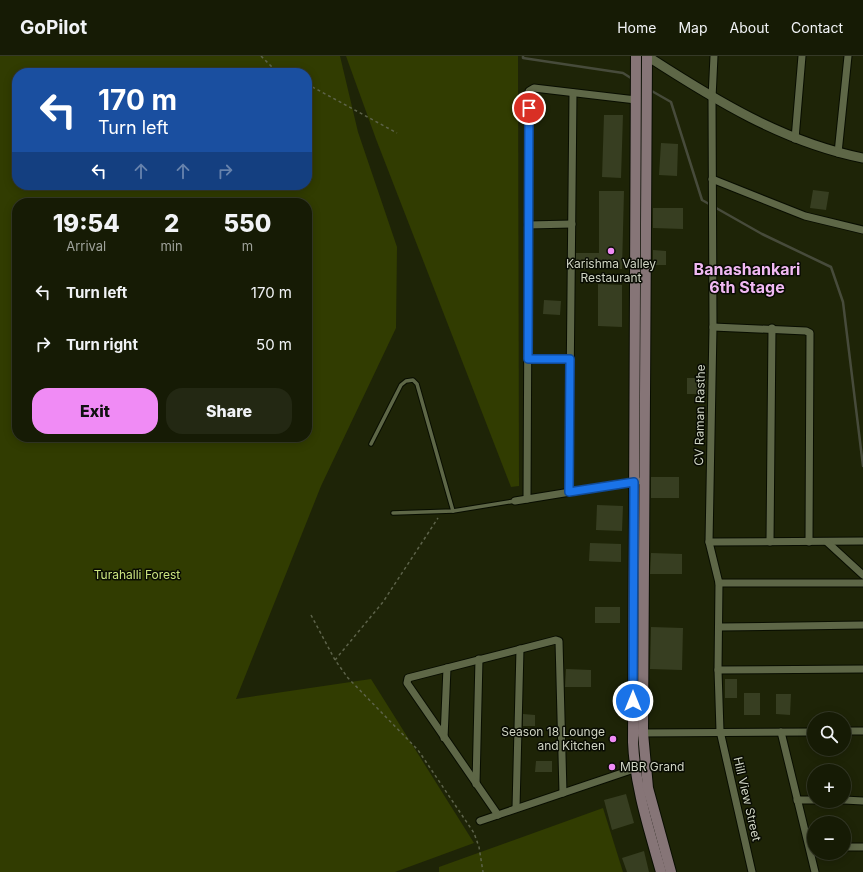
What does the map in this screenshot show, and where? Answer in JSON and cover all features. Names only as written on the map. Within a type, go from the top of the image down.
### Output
[{"type":"main road","points":[[636,56],[634,482],[638,733],[648,788],[671,872]]},
{"type":"main road","points":[[647,56],[644,481],[638,733],[634,769],[661,872]]},
{"type":"street","points":[[647,56],[712,98],[795,139],[838,153],[863,158]]},
{"type":"street","name":"CV Raman Rasthe","points":[[714,56],[712,98],[713,327],[709,542],[719,583],[720,627],[718,670],[720,731]]},
{"type":"street","points":[[795,139],[802,56]]},
{"type":"street","points":[[838,153],[848,56]]},
{"type":"street","points":[[527,499],[529,91],[534,88],[636,100]]},
{"type":"street","points":[[569,492],[573,93]]},
{"type":"street","points":[[712,179],[805,216],[863,230]]},
{"type":"street","points":[[528,225],[572,224]]},
{"type":"street","points":[[713,327],[772,328],[806,331],[810,335],[809,542]]},
{"type":"street","points":[[770,542],[772,328]]},
{"type":"street","points":[[528,359],[570,359]]},
{"type":"street","points":[[515,501],[644,481]]},
{"type":"street","points":[[709,542],[863,541]]},
{"type":"street","points":[[827,542],[863,575]]},
{"type":"street","points":[[719,583],[863,583]]},
{"type":"street","points":[[720,627],[863,625]]},
{"type":"street","points":[[498,815],[406,681],[408,678],[556,640],[560,642],[563,793]]},
{"type":"street","points":[[516,808],[520,649]]},
{"type":"street","points":[[476,784],[479,659]]},
{"type":"street","points":[[444,738],[447,668]]},
{"type":"street","points":[[718,670],[863,669]]},
{"type":"street","points":[[638,733],[720,731],[807,732]]},
{"type":"street","name":"Hill View Street","points":[[720,731],[752,872]]},
{"type":"street","points":[[851,731],[863,731]]},
{"type":"street","points":[[781,732],[797,800],[807,834]]},
{"type":"street","points":[[480,821],[634,769]]},
{"type":"street","points":[[797,800],[807,800]]},
{"type":"street","points":[[851,800],[863,800]]},
{"type":"street","points":[[851,847],[863,847]]},
{"type":"street","points":[[813,860],[815,872]]},
{"type":"lane","points":[[371,444],[401,385],[406,381],[413,380],[417,384],[453,511]]},
{"type":"lane","points":[[393,513],[453,511],[515,501]]},
{"type":"path","points":[[261,56],[273,68]]},
{"type":"path","points":[[312,87],[397,133]]},
{"type":"path","points":[[334,660],[383,602],[443,511]]},
{"type":"path","points":[[311,615],[334,660],[348,678],[418,750],[474,833],[479,847],[483,872]]},
{"type":"green space","name":"Turahalli Forest","points":[[0,56],[340,56],[358,132],[397,247],[396,328],[321,486],[236,699],[371,679],[474,843],[395,872],[0,872]]},
{"type":"green space","points":[[346,56],[518,56],[519,486],[511,487],[376,139]]},
{"type":"green space","points":[[603,808],[623,872],[439,872],[439,867]]},
{"type":"building","points":[[604,115],[623,115],[621,178],[602,177]]},
{"type":"building","points":[[661,143],[678,144],[677,176],[659,175]]},
{"type":"building","points":[[813,190],[829,192],[826,210],[810,208]]},
{"type":"building","points":[[599,191],[624,191],[622,269],[576,269],[576,253],[599,253]]},
{"type":"building","points":[[653,208],[683,208],[683,229],[653,228]]},
{"type":"building","points":[[653,250],[666,251],[666,265],[653,265]]},
{"type":"building","points":[[598,284],[622,285],[622,327],[598,326]]},
{"type":"building","points":[[544,300],[561,301],[560,315],[543,314]]},
{"type":"building","points":[[687,378],[706,378],[705,394],[687,394]]},
{"type":"building","points":[[651,477],[679,477],[679,498],[651,498]]},
{"type":"building","points":[[597,505],[623,506],[622,531],[596,530]]},
{"type":"building","points":[[590,543],[621,544],[621,562],[589,561]]},
{"type":"building","points":[[651,553],[682,554],[682,574],[650,574]]},
{"type":"building","points":[[595,607],[620,607],[620,623],[595,623]]},
{"type":"building","points":[[651,627],[683,628],[682,670],[650,669]]},
{"type":"building","points":[[566,669],[591,670],[591,687],[565,687]]},
{"type":"building","points":[[725,679],[737,679],[737,698],[725,698]]},
{"type":"building","points":[[744,693],[760,693],[760,715],[744,715]]},
{"type":"building","points":[[776,694],[791,694],[790,715],[776,714]]},
{"type":"building","points":[[523,714],[535,715],[535,726],[523,726]]},
{"type":"building","points":[[536,761],[552,761],[552,772],[535,772]]},
{"type":"building","points":[[626,794],[634,823],[612,830],[604,800]]},
{"type":"building","points":[[644,851],[649,872],[627,872],[622,858]]},
{"type":"waterway","points":[[523,56],[523,58],[623,73],[634,80]]},
{"type":"waterway","points":[[650,90],[671,102],[702,200],[762,234],[831,267],[843,302],[863,466]]},
{"type":"place","name":"Karishma Valley Restaurant","points":[[611,251]]},
{"type":"place","name":"Season 18 Lounge and Kitchen","points":[[613,739]]},
{"type":"place","name":"MBR Grand","points":[[612,767]]},
{"type":"district","name":"Banashankari 6th Stage","points":[[747,278]]},
{"type":"route","points":[[529,108],[528,359],[570,359],[569,492],[634,482],[633,701]]}]
